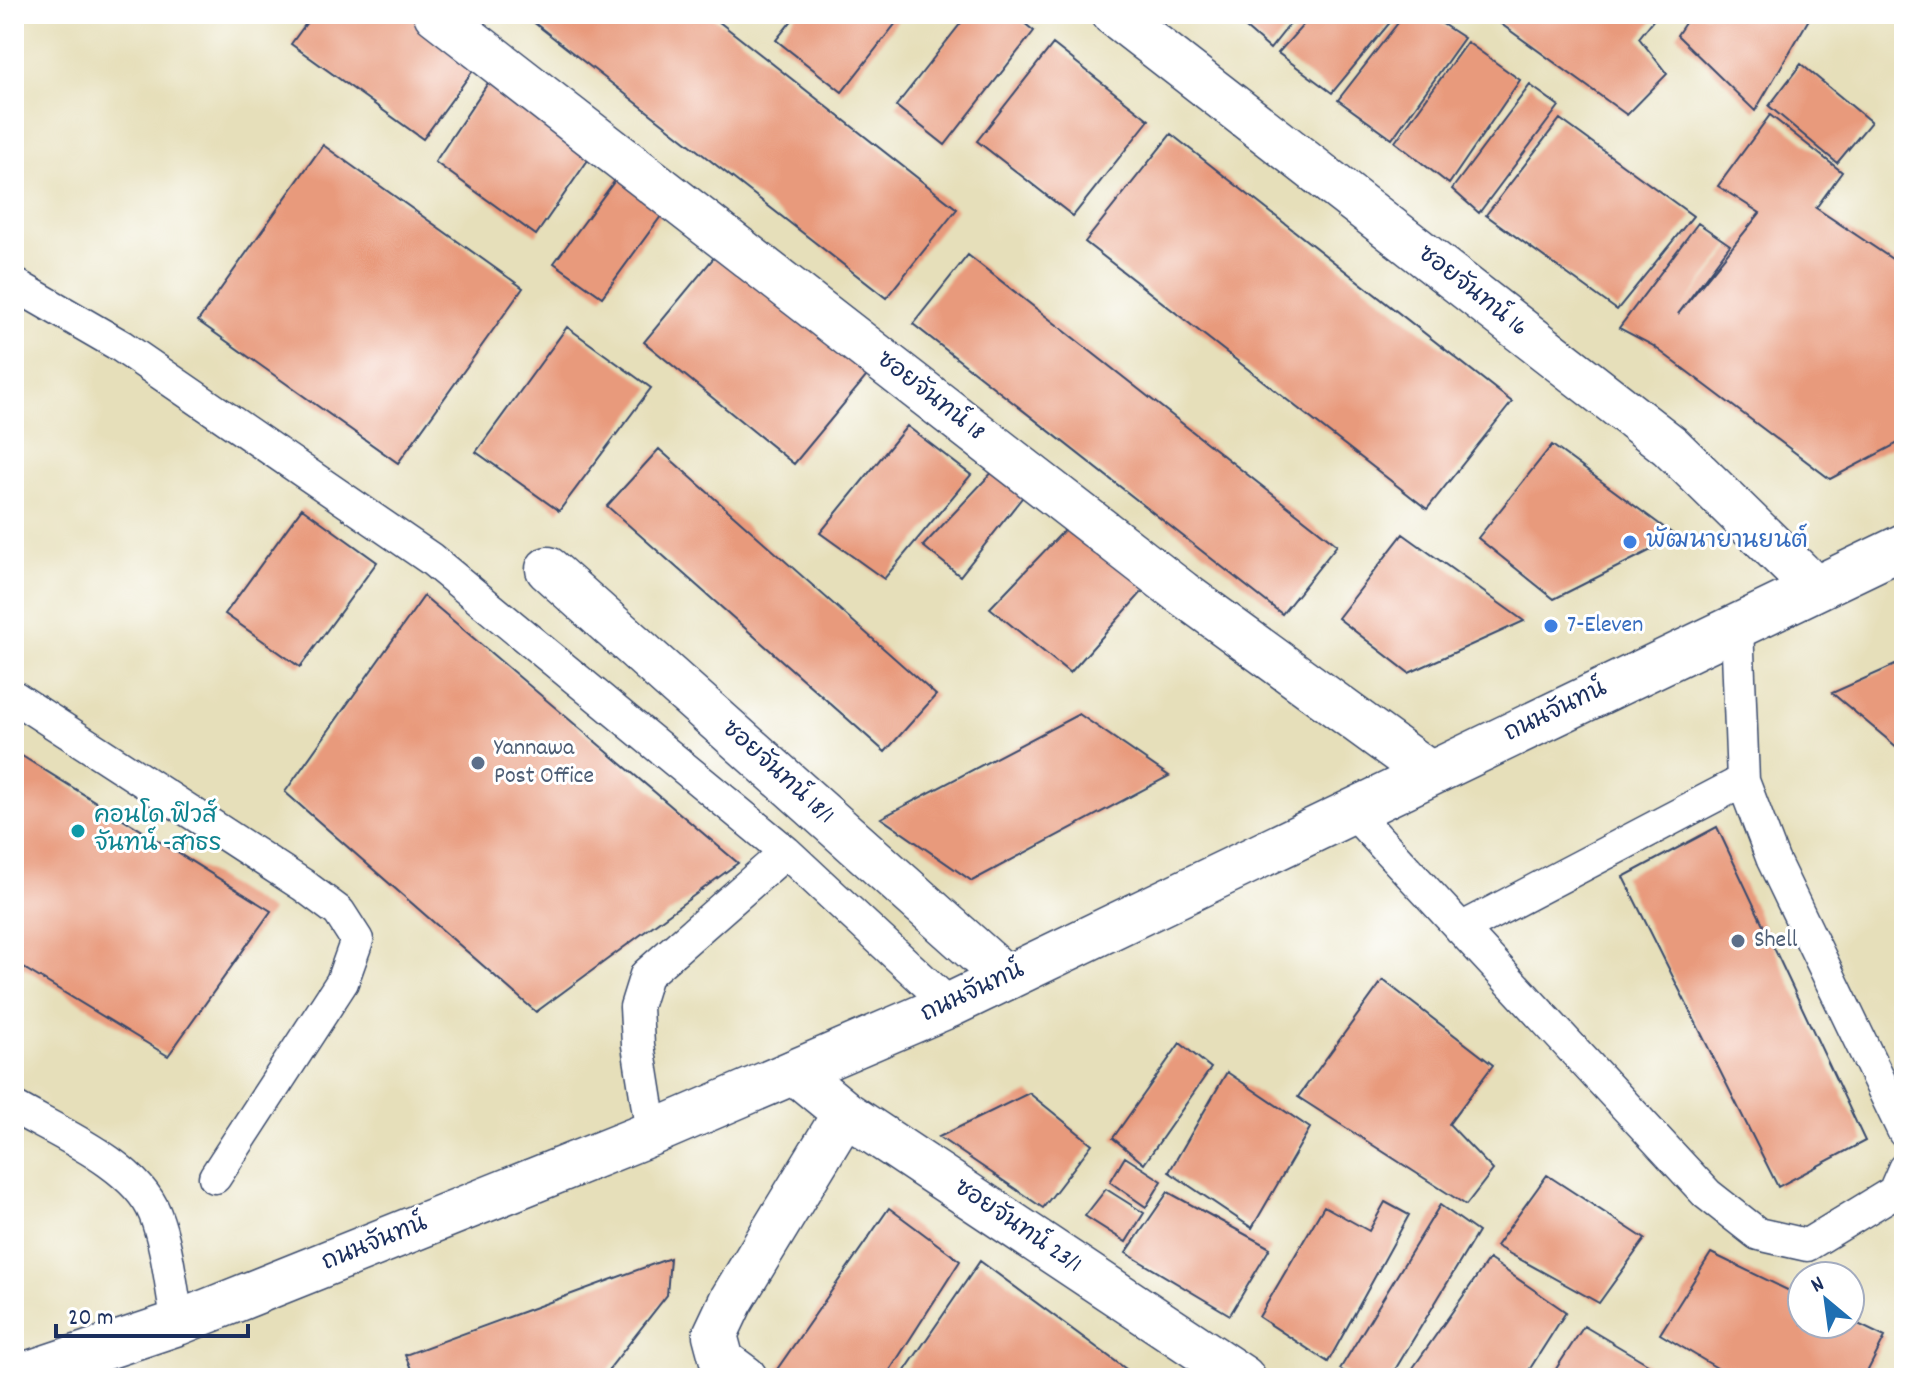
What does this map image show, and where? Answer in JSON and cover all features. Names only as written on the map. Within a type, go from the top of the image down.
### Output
[{"type":"street","name":"ซอยจันทน์ 18","points":[[436,14],[1182,593],[1429,773]]},
{"type":"street","name":"ซอยจันทน์ 16","points":[[1114,14],[1670,446],[1815,588]]},
{"type":"street","name":"ถนนจันทน์","points":[[14,1378],[178,1323],[652,1133],[950,1005],[1904,546]]},
{"type":"street","name":"ซอยจันทน์ 18/1","points":[[548,569],[1006,978]]},
{"type":"street","name":"ซอยจันทน์ 23/1","points":[[795,1072],[845,1113],[1243,1378]]},
{"type":"street","points":[[745,1378],[722,1361],[715,1335],[731,1301],[845,1113]]},
{"type":"lane","points":[[14,284],[121,346],[431,559],[786,852],[950,1005]]},
{"type":"lane","points":[[1737,626],[1743,781],[1773,860],[1904,1132]]},
{"type":"lane","points":[[14,697],[303,885],[339,912],[357,940],[342,982],[215,1177]]},
{"type":"lane","points":[[1461,929],[1743,781]]},
{"type":"lane","points":[[1352,811],[1707,1194],[1758,1234],[1807,1245],[1894,1192],[1904,1169]]},
{"type":"lane","points":[[652,1133],[638,1045],[636,1007],[646,975],[786,852]]},
{"type":"lane","points":[[14,1107],[106,1160],[146,1197],[155,1214],[178,1323]]},
{"type":"building","points":[[313,14],[429,14],[485,54],[423,139],[291,44]]},
{"type":"building","points":[[523,14],[709,14],[957,209],[886,298]]},
{"type":"building","points":[[797,14],[903,14],[842,92],[776,40]]},
{"type":"building","points":[[968,14],[1013,14],[1034,31],[945,145],[896,106]]},
{"type":"building","points":[[1230,14],[1298,14],[1270,49]]},
{"type":"building","points":[[1313,14],[1397,14],[1332,93],[1278,53]]},
{"type":"building","points":[[1405,14],[1427,14],[1464,38],[1392,139],[1338,100]]},
{"type":"building","points":[[1503,14],[1658,14],[1639,38],[1667,74],[1627,115],[1497,21]]},
{"type":"building","points":[[1691,14],[1812,14],[1755,111],[1677,35]]},
{"type":"building","points":[[1467,42],[1520,80],[1449,184],[1395,142]]},
{"type":"building","points":[[1053,44],[1149,120],[1073,216],[977,141]]},
{"type":"building","points":[[1801,64],[1871,122],[1837,163],[1769,106]]},
{"type":"building","points":[[494,74],[597,147],[536,235],[435,162]]},
{"type":"building","points":[[1530,85],[1559,106],[1479,213],[1452,189]]},
{"type":"building","points":[[1770,115],[1842,172],[1816,208],[1904,267],[1904,440],[1830,479],[1652,345],[1619,328],[1698,223],[1730,245],[1678,314],[1760,213],[1718,186]]},
{"type":"building","points":[[1560,119],[1693,216],[1617,310],[1486,215]]},
{"type":"building","points":[[1171,134],[1512,402],[1427,509],[1085,242]]},
{"type":"building","points":[[323,145],[523,288],[398,463],[198,321]]},
{"type":"building","points":[[625,167],[672,201],[602,297],[554,263]]},
{"type":"building","points":[[726,243],[876,365],[794,464],[644,342]]},
{"type":"building","points":[[968,255],[1337,545],[1282,614],[913,324]]},
{"type":"building","points":[[567,327],[651,388],[559,511],[476,452]]},
{"type":"building","points":[[907,426],[971,475],[884,579],[820,533]]},
{"type":"building","points":[[1552,445],[1677,537],[1554,599],[1478,538]]},
{"type":"building","points":[[659,449],[936,695],[885,752],[607,506]]},
{"type":"building","points":[[998,466],[1029,489],[960,576],[923,546]]},
{"type":"building","points":[[302,508],[377,562],[300,667],[225,614]]},
{"type":"building","points":[[1073,521],[1152,581],[1070,673],[990,608]]},
{"type":"building","points":[[1403,534],[1524,621],[1409,673],[1338,618]]},
{"type":"building","points":[[424,596],[738,863],[536,1012],[285,792]]},
{"type":"building","points":[[1904,661],[1904,753],[1832,693]]},
{"type":"building","points":[[1079,714],[1169,776],[972,881],[881,818]]},
{"type":"building","name":"คอนโด ฟิวส์ จันทน์ -สาธร","points":[[14,751],[271,911],[168,1056],[14,962]]},
{"type":"building","points":[[1717,827],[1865,1141],[1778,1187],[1623,877]]},
{"type":"building","points":[[1383,980],[1493,1065],[1449,1124],[1493,1170],[1466,1205],[1298,1097]]},
{"type":"building","points":[[1180,1043],[1211,1068],[1144,1164],[1113,1138]]},
{"type":"building","points":[[1227,1072],[1310,1128],[1252,1228],[1169,1172]]},
{"type":"building","points":[[1029,1093],[1092,1144],[1043,1208],[939,1137]]},
{"type":"building","points":[[1125,1157],[1162,1181],[1146,1207],[1110,1182]]},
{"type":"building","points":[[1547,1175],[1645,1239],[1599,1303],[1496,1246]]},
{"type":"building","points":[[1106,1189],[1144,1213],[1126,1242],[1085,1216]]},
{"type":"building","points":[[1168,1192],[1270,1248],[1230,1315],[1126,1253]]},
{"type":"building","points":[[1385,1202],[1409,1215],[1328,1362],[1259,1317],[1324,1206],[1369,1231]]},
{"type":"building","points":[[1440,1205],[1478,1232],[1390,1378],[1354,1378],[1340,1369]]},
{"type":"building","points":[[889,1208],[960,1261],[885,1378],[771,1378]]},
{"type":"building","points":[[1711,1253],[1786,1289],[1786,1340],[1866,1340],[1866,1328],[1885,1337],[1864,1378],[1734,1378],[1660,1334]]},
{"type":"building","points":[[670,1258],[667,1295],[602,1378],[415,1378],[405,1355]]},
{"type":"building","points":[[1489,1259],[1566,1312],[1524,1378],[1406,1378]]},
{"type":"building","points":[[980,1261],[1130,1372],[1126,1378],[900,1378]]},
{"type":"building","points":[[1584,1326],[1648,1364],[1640,1378],[1550,1378]]},
{"type":"place","name":"พัฒนายานยนต์","points":[[1630,542]]},
{"type":"place","name":"7-Eleven","points":[[1551,626]]},
{"type":"place","name":"Yannawa Post Office","points":[[478,763]]},
{"type":"place","name":"คอนโด ฟิวส์ จันทน์ -สาธร","points":[[78,831]]},
{"type":"place","name":"Shell","points":[[1738,941]]}]
